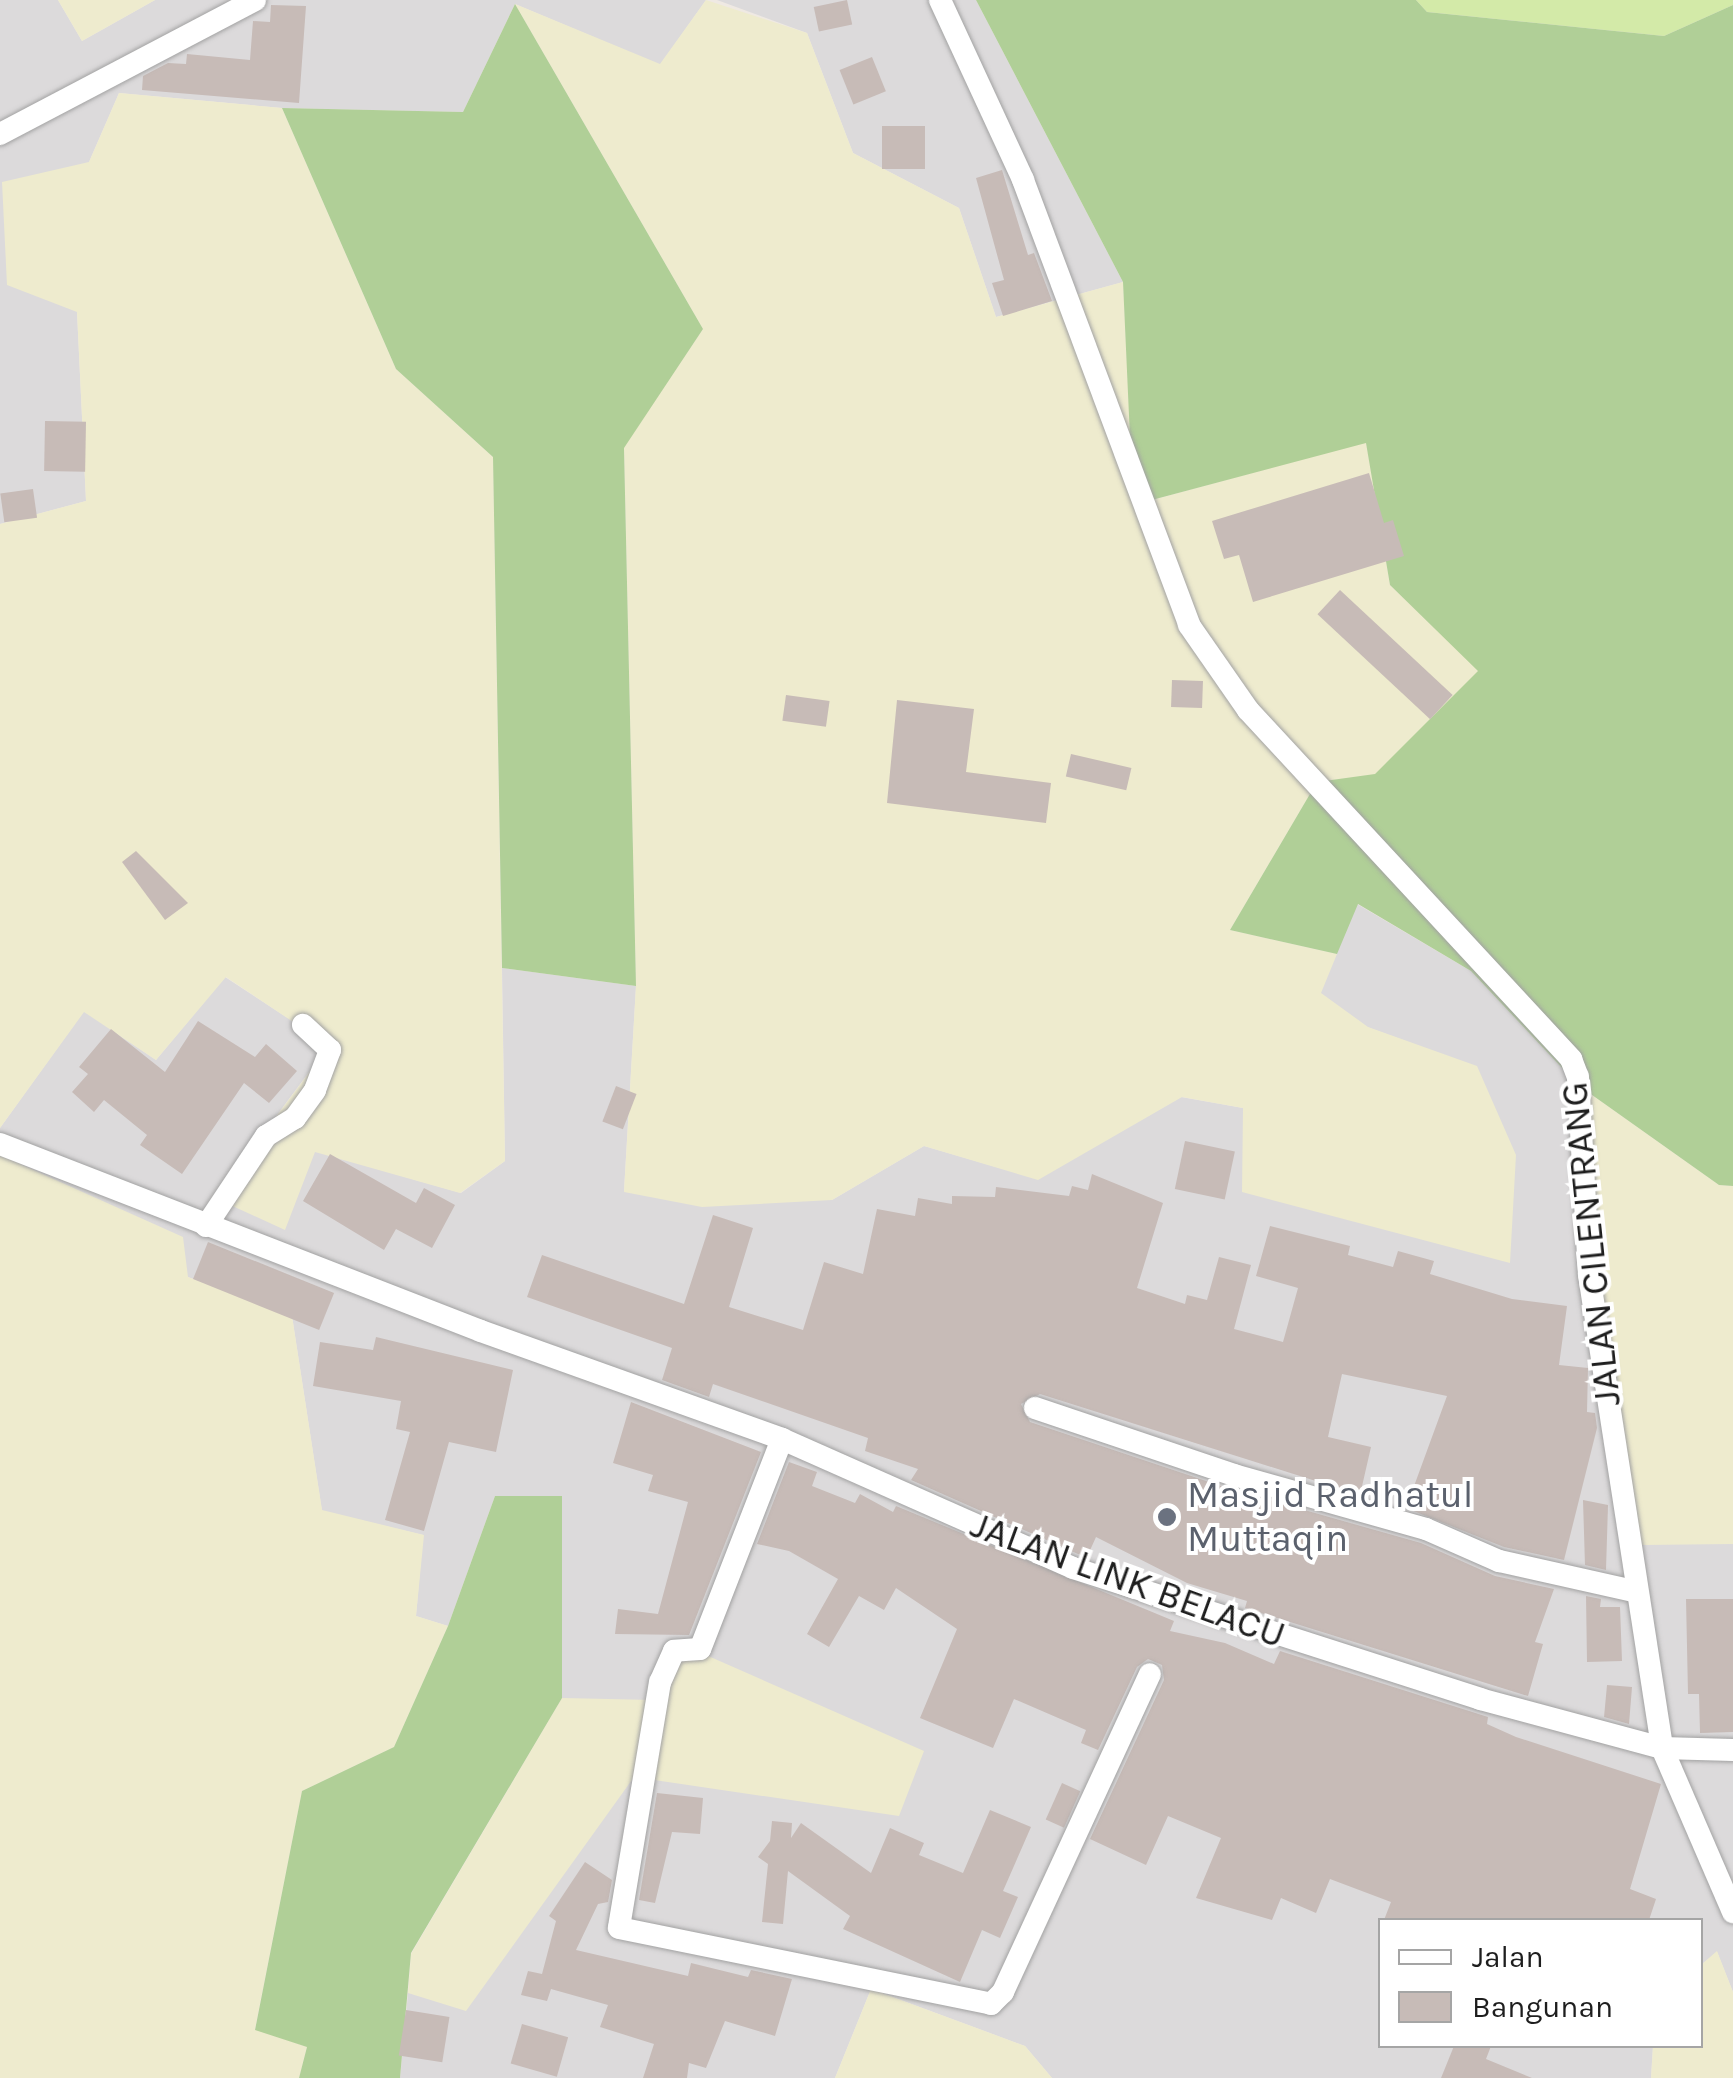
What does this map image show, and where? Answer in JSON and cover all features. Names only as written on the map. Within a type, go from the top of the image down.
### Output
[{"type":"street","points":[[0,134],[255,0]]},
{"type":"street","name":"JALAN CILENTRANG","points":[[940,0],[1023,180],[1183,613],[1210,660],[1380,860],[1571,1059],[1578,1077],[1589,1275],[1633,1592],[1662,1748],[1733,1912]]},
{"type":"street","points":[[206,1226],[266,1136],[295,1118],[315,1090],[330,1050],[302,1025]]},
{"type":"street","name":"JALAN LINK BELACU","points":[[0,1144],[481,1331],[541,1349],[782,1439],[1073,1568],[1480,1699],[1662,1748],[1733,1750]]},
{"type":"street","points":[[1036,1408],[1234,1475],[1426,1529],[1499,1560],[1633,1592]]},
{"type":"street","points":[[782,1439],[700,1648],[674,1651],[660,1682],[619,1928],[852,1970],[991,2004],[1003,1992],[1150,1674]]},
{"type":"shaded area","points":[[0,0],[58,0],[82,41],[155,0],[706,0],[660,65],[515,4],[463,112],[282,108],[119,93],[89,162],[77,312],[86,501],[0,524]]},
{"type":"shaded area","points":[[58,0],[155,0],[82,41]]},
{"type":"shaded area","points":[[706,0],[807,33],[853,153],[959,208],[996,317],[1123,282],[1134,505],[1366,442],[1390,585],[1479,671],[1375,775],[1317,782],[1230,930],[1337,954],[1321,993],[1368,1027],[1477,1066],[1516,1155],[1510,1263],[1242,1192],[1243,1108],[1182,1097],[1038,1180],[924,1146],[832,1200],[702,1207],[624,1192],[636,986],[624,447],[703,329],[515,4],[660,64]]},
{"type":"shaded area","points":[[717,0],[976,0],[1123,282],[996,317],[959,208],[853,153],[807,33]]},
{"type":"shaded area","points":[[119,93],[282,108],[396,369],[493,457],[505,1161],[460,1193],[315,1152],[285,1230],[215,1198],[329,1046],[226,977],[156,1060],[84,1012],[0,1128],[0,524],[86,501],[77,312],[7,285],[2,182],[89,162]]},
{"type":"shaded area","points":[[1357,904],[1471,971],[1578,1085],[1642,1544],[1733,1544],[1733,1992],[1717,1952],[1703,1963],[1703,1918],[1378,1918],[1378,2048],[1653,2048],[1651,2078],[1052,2078],[1025,2046],[871,1989],[835,2078],[400,2078],[408,1993],[562,1698],[495,1496],[448,1626],[416,1616],[423,1535],[322,1511],[292,1316],[188,1277],[0,1155],[0,1128],[84,1011],[156,1060],[225,977],[329,1045],[216,1197],[315,1151],[461,1193],[505,1161],[502,968],[636,986],[624,1191],[832,1200],[924,1146],[1038,1179],[1181,1097],[1243,1108],[1477,1067],[1367,1027],[1320,993]]},
{"type":"shaded area","points":[[1578,1085],[1719,1185],[1733,1186],[1733,1544],[1642,1545],[1603,1388]]},
{"type":"shaded area","points":[[0,1155],[183,1237],[188,1277],[292,1316],[322,1510],[424,1535],[416,1616],[448,1626],[394,1747],[302,1791],[255,2029],[307,2047],[299,2078],[0,2078]]},
{"type":"shaded area","points":[[674,1641],[924,1751],[899,1816],[634,1777],[466,2011],[408,1993],[411,1954],[562,1698],[654,1700]]},
{"type":"shaded area","points":[[1717,1951],[1733,1992],[1733,2078],[1651,2078],[1653,2048],[1703,2048],[1703,1963]]},
{"type":"shaded area","points":[[871,1989],[1025,2046],[1052,2078],[835,2078]]},
{"type":"green space","points":[[976,0],[1416,0],[1427,12],[1664,36],[1733,5],[1733,1186],[1719,1185],[1578,1085],[1471,971],[1358,904],[1337,954],[1230,930],[1317,782],[1375,774],[1478,671],[1390,585],[1366,443],[1133,505],[1123,282]]},
{"type":"green space","points":[[1416,0],[1733,0],[1733,5],[1664,36],[1427,12]]},
{"type":"green space","points":[[515,4],[703,329],[624,448],[636,986],[502,968],[493,457],[396,369],[282,108],[463,112]]},
{"type":"green space","points":[[495,1496],[562,1496],[562,1698],[411,1953],[400,2078],[299,2078],[307,2047],[255,2030],[302,1791],[394,1747],[448,1626]]},
{"type":"building","points":[[847,0],[852,24],[819,32],[814,7]]},
{"type":"building","points":[[271,5],[306,6],[299,103],[142,90],[143,76],[168,63],[186,64],[187,54],[250,60],[253,21],[270,22]]},
{"type":"building","points":[[872,57],[886,91],[853,104],[840,70]]},
{"type":"building","points":[[882,126],[925,126],[925,169],[882,169]]},
{"type":"building","points":[[1002,170],[1028,255],[1034,253],[1052,301],[1003,316],[992,283],[1004,280],[976,178]]},
{"type":"building","points":[[45,421],[86,422],[85,472],[44,471]]},
{"type":"building","points":[[1369,473],[1384,523],[1393,520],[1404,556],[1253,602],[1239,555],[1224,559],[1212,521]]},
{"type":"building","points":[[33,489],[37,518],[4,522],[0,494]]},
{"type":"building","points":[[1340,590],[1453,695],[1430,719],[1317,614]]},
{"type":"building","points":[[1172,680],[1203,681],[1202,708],[1171,707]]},
{"type":"building","points":[[786,695],[830,701],[826,727],[782,721]]},
{"type":"building","points":[[897,700],[974,709],[966,772],[1051,783],[1046,823],[887,803]]},
{"type":"building","points":[[1071,754],[1131,768],[1126,790],[1066,776]]},
{"type":"building","points":[[136,851],[188,903],[165,920],[122,862]]},
{"type":"building","points":[[198,1021],[255,1057],[266,1044],[297,1071],[269,1103],[244,1083],[182,1174],[140,1145],[147,1135],[104,1100],[94,1112],[72,1092],[88,1074],[79,1067],[111,1029],[165,1072]]},
{"type":"building","points":[[616,1086],[637,1094],[623,1129],[602,1121]]},
{"type":"building","points":[[1185,1141],[1235,1152],[1225,1200],[1175,1189]]},
{"type":"building","points":[[330,1154],[416,1203],[424,1188],[455,1205],[432,1248],[396,1229],[384,1250],[303,1201]]},
{"type":"building","points":[[1092,1174],[1163,1203],[1137,1288],[1185,1304],[1187,1295],[1207,1300],[1219,1257],[1251,1265],[1234,1329],[1283,1342],[1298,1288],[1256,1276],[1270,1226],[1350,1246],[1348,1255],[1393,1267],[1398,1251],[1434,1261],[1430,1274],[1512,1299],[1567,1306],[1559,1365],[1588,1368],[1587,1412],[1595,1413],[1597,1428],[1564,1560],[1504,1547],[1406,1508],[1447,1396],[1342,1374],[1328,1437],[1371,1447],[1360,1495],[1040,1394],[1021,1404],[1030,1422],[1230,1489],[1421,1543],[1495,1576],[1554,1589],[1535,1642],[1543,1644],[1528,1696],[1245,1608],[1247,1601],[1187,1583],[1096,1537],[1087,1557],[1078,1554],[911,1480],[918,1469],[865,1451],[868,1438],[713,1384],[709,1397],[662,1380],[672,1348],[527,1297],[542,1255],[684,1304],[713,1215],[753,1228],[729,1307],[803,1330],[824,1262],[863,1274],[877,1209],[915,1216],[918,1198],[952,1204],[952,1196],[995,1197],[996,1187],[1069,1196],[1072,1186],[1088,1190]]},
{"type":"building","points":[[208,1242],[334,1293],[319,1330],[193,1279]]},
{"type":"building","points":[[376,1337],[513,1370],[496,1452],[449,1442],[424,1531],[385,1520],[410,1432],[396,1429],[401,1401],[313,1386],[320,1342],[373,1350]]},
{"type":"building","points":[[631,1402],[761,1452],[689,1635],[615,1634],[618,1609],[658,1614],[688,1502],[648,1491],[653,1475],[613,1463]]},
{"type":"building","points":[[789,1462],[817,1472],[812,1486],[855,1503],[860,1494],[893,1512],[896,1506],[1174,1621],[1170,1631],[1225,1643],[1274,1664],[1280,1651],[1488,1717],[1487,1724],[1516,1737],[1661,1784],[1630,1889],[1656,1899],[1650,1918],[1385,1918],[1391,1902],[1330,1879],[1316,1913],[1281,1898],[1272,1920],[1196,1898],[1221,1838],[1168,1816],[1146,1865],[1090,1839],[1164,1680],[1162,1665],[1148,1659],[1137,1667],[1098,1750],[1081,1743],[1086,1730],[1014,1699],[993,1748],[920,1718],[957,1629],[896,1588],[884,1610],[859,1596],[829,1647],[807,1634],[838,1579],[789,1551],[757,1544]]},
{"type":"building","points":[[1583,1500],[1608,1505],[1606,1570],[1585,1565]]},
{"type":"building","points":[[1586,1596],[1601,1599],[1600,1607],[1620,1607],[1622,1661],[1587,1662]]},
{"type":"building","points":[[1686,1599],[1733,1599],[1733,1732],[1700,1733],[1699,1694],[1688,1694]]},
{"type":"building","points":[[1607,1685],[1632,1687],[1629,1724],[1604,1717]]},
{"type":"building","points":[[1062,1783],[1080,1791],[1064,1828],[1046,1820]]},
{"type":"building","points":[[657,1793],[703,1798],[700,1834],[672,1832],[655,1903],[639,1900]]},
{"type":"building","points":[[990,1810],[1031,1827],[1003,1891],[1018,1897],[1000,1938],[982,1930],[960,1982],[843,1929],[850,1916],[788,1871],[783,1924],[762,1922],[768,1864],[758,1857],[770,1841],[772,1821],[792,1823],[791,1838],[801,1823],[871,1873],[890,1828],[924,1843],[919,1855],[963,1873]]},
{"type":"building","points":[[585,1862],[612,1880],[608,1902],[598,1904],[576,1950],[688,1976],[691,1963],[748,1977],[751,1970],[792,1979],[775,2036],[725,2021],[706,2068],[689,2063],[687,2078],[643,2078],[654,2044],[600,2027],[608,2005],[551,1989],[547,2001],[521,1995],[528,1971],[542,1974],[556,1921],[549,1916]]},
{"type":"building","points":[[406,2010],[449,2017],[442,2062],[399,2055]]},
{"type":"building","points":[[522,2024],[568,2037],[557,2077],[511,2063]]},
{"type":"building","points":[[1453,2048],[1490,2048],[1486,2059],[1532,2078],[1441,2078]]},
{"type":"place","name":"Masjid Radhatul Muttaqin","points":[[1167,1517]]}]
